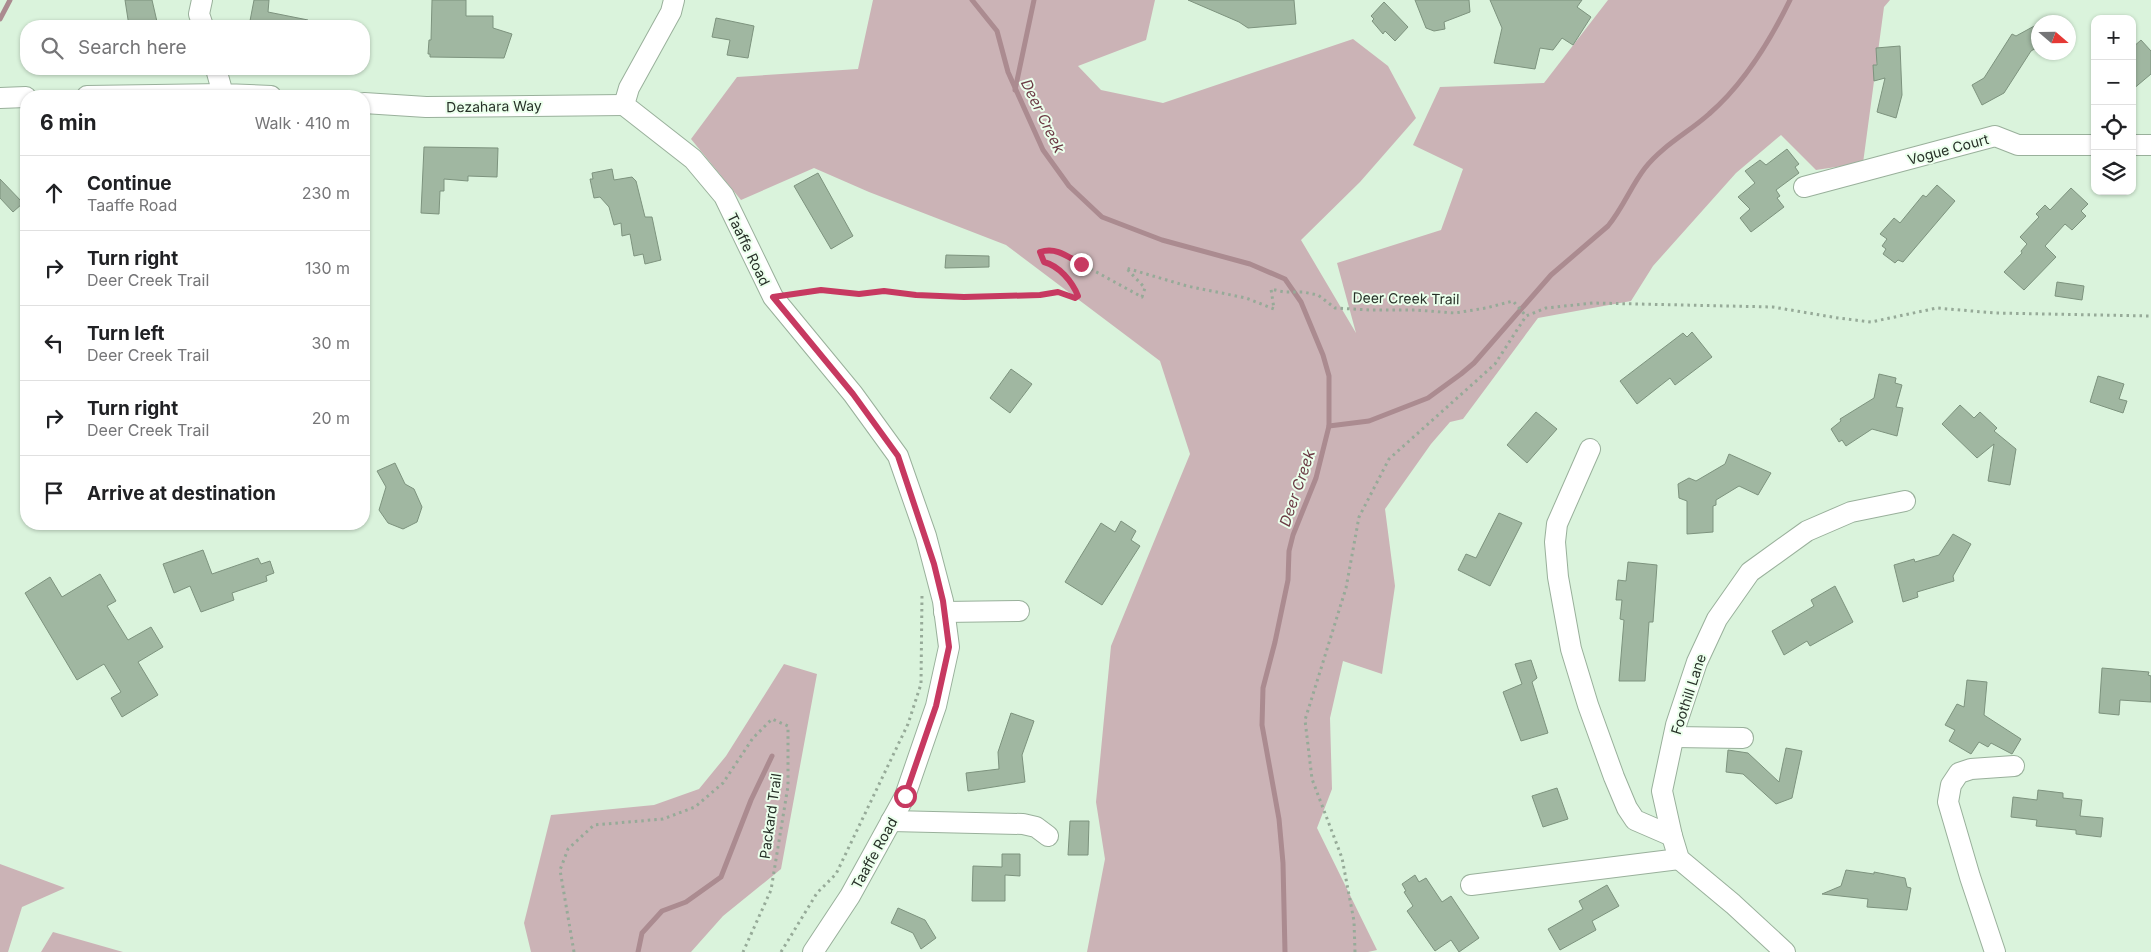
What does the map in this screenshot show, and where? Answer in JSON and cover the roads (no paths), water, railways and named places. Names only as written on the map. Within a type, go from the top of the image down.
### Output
[{"type":"street","points":[[201,20],[199,14],[202,0]]},
{"type":"street","points":[[624,105],[629,88],[671,12],[674,0]]},
{"type":"street","points":[[218,75],[222,90]]},
{"type":"street","points":[[0,98],[20,98]]},
{"type":"street","name":"Dezahara Way","points":[[370,103],[421,107],[624,105]]},
{"type":"street","name":"Taaffe Road","points":[[624,105],[693,159],[724,196],[773,297],[853,394],[898,456],[931,555],[944,612],[949,647],[936,706],[905,796],[850,896],[813,952]]},
{"type":"street","name":"Vogue Court","points":[[1804,187],[1995,136],[2018,145],[2091,145]]},
{"type":"street","points":[[2136,145],[2151,145]]},
{"type":"street","points":[[1590,449],[1557,524],[1555,542],[1558,578],[1571,649],[1588,705],[1614,777],[1628,808],[1635,820],[1672,836]]},
{"type":"street","name":"Foothill Lane","points":[[1679,859],[1662,791],[1674,737],[1697,662],[1718,619],[1750,572],[1807,531],[1851,512],[1905,500]]},
{"type":"street","points":[[944,612],[1019,611]]},
{"type":"street","points":[[1674,737],[1743,738]]},
{"type":"street","points":[[1995,952],[1948,802],[1951,785],[1959,773],[1971,769],[2014,766]]},
{"type":"street","points":[[892,821],[1023,824],[1036,827],[1048,836]]},
{"type":"street","points":[[1471,885],[1679,859],[1733,904],[1785,952]]},
{"type":"waterway","points":[[0,19],[10,0]]},
{"type":"waterway","name":"Deer Creek","points":[[972,0],[997,31],[1008,72],[1043,150],[1069,186],[1102,217],[1162,240],[1250,264],[1285,279],[1301,302],[1323,355],[1329,376],[1329,426],[1316,478],[1293,535],[1289,551],[1288,580],[1263,688],[1262,725],[1279,819],[1283,863],[1285,952]]},
{"type":"waterway","points":[[1015,90],[1034,0]]},
{"type":"waterway","points":[[1329,426],[1369,421],[1428,398],[1474,363],[1551,275],[1608,226],[1640,175],[1652,160],[1667,146],[1701,121],[1734,89],[1765,46],[1790,0]]},
{"type":"waterway","points":[[638,952],[642,933],[662,911],[686,902],[721,877],[751,800],[772,756]]}]
